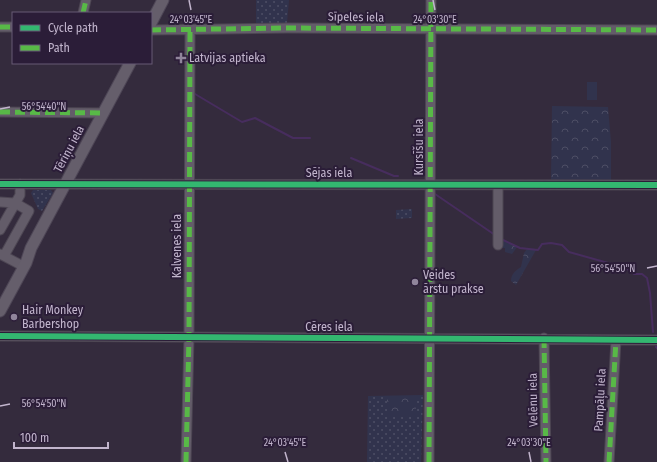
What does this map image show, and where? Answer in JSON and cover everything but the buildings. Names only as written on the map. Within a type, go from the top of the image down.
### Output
[{"type":"main road","points":[[152,21],[163,0]]},
{"type":"main road","name":"Tēriņu iela","points":[[0,299],[19,264],[31,248],[129,64]]},
{"type":"main road","name":"Tēriņu iela","points":[[0,311],[26,263],[31,248]]},
{"type":"street","points":[[83,12],[86,0]]},
{"type":"street","name":"Kursīšu iela","points":[[429,462],[431,0]]},
{"type":"street","points":[[0,27],[12,28]]},
{"type":"street","name":"Sīpeles iela","points":[[152,30],[281,28],[657,30]]},
{"type":"street","name":"Kalvenes iela","points":[[186,462],[189,337],[190,30]]},
{"type":"street","points":[[0,112],[103,113]]},
{"type":"street","name":"Sējas iela","points":[[0,184],[657,185]]},
{"type":"street","points":[[0,230],[20,192],[20,184]]},
{"type":"street","points":[[175,184],[189,200]]},
{"type":"street","points":[[498,185],[498,245]]},
{"type":"street","points":[[0,202],[15,203],[28,211],[2,255],[19,264]]},
{"type":"street","name":"Cēres iela","points":[[0,336],[544,338],[657,340]]},
{"type":"street","name":"Velēnu iela","points":[[544,338],[546,462]]},
{"type":"street","name":"Pampāļu iela","points":[[609,462],[616,340]]},
{"type":"green space","points":[[256,0],[289,0],[287,23],[256,23]]},
{"type":"green space","points":[[587,82],[597,82],[597,100],[587,100]]},
{"type":"green space","points":[[552,106],[608,107],[611,142],[611,181],[551,180]]},
{"type":"green space","points":[[33,190],[51,190],[53,193],[42,211],[38,209],[31,193]]},
{"type":"green space","points":[[412,209],[412,218],[396,219],[396,210]]},
{"type":"green space","points":[[500,238],[517,247],[512,254],[505,252],[505,248],[500,248]]},
{"type":"green space","points":[[527,249],[536,250],[516,285],[511,281],[512,276],[521,267],[524,253]]},
{"type":"green space","points":[[423,395],[421,462],[367,462],[368,396]]},
{"type":"green space","points":[[387,396],[416,396],[416,415],[387,415]]},
{"type":"waterway","points":[[195,94],[242,122],[255,118],[293,138],[310,138]]},
{"type":"waterway","points":[[351,158],[394,176],[398,176]]},
{"type":"waterway","points":[[435,194],[495,235]]},
{"type":"waterway","points":[[501,239],[520,248],[538,250],[542,244],[551,243],[562,245],[569,252],[626,268],[634,274],[642,274],[647,278],[650,293],[653,332]]},
{"type":"marked path","points":[[83,12],[86,0]]},
{"type":"marked path","points":[[429,462],[431,0]]},
{"type":"marked path","points":[[0,27],[12,27]]},
{"type":"marked path","points":[[152,30],[287,28],[657,30]]},
{"type":"marked path","points":[[186,462],[189,337],[190,30]]},
{"type":"marked path","points":[[0,112],[103,113]]},
{"type":"marked path","points":[[544,338],[546,462]]},
{"type":"marked path","points":[[609,462],[616,340]]},
{"type":"cycle path","points":[[0,184],[657,185]]},
{"type":"cycle path","points":[[0,336],[657,340]]},
{"type":"place","name":"Latvijas aptieka","points":[[181,58]]},
{"type":"place","name":"Veides ārstu prakse","points":[[415,282]]},
{"type":"place","name":"Hair Monkey Barbershop","points":[[14,317]]}]
